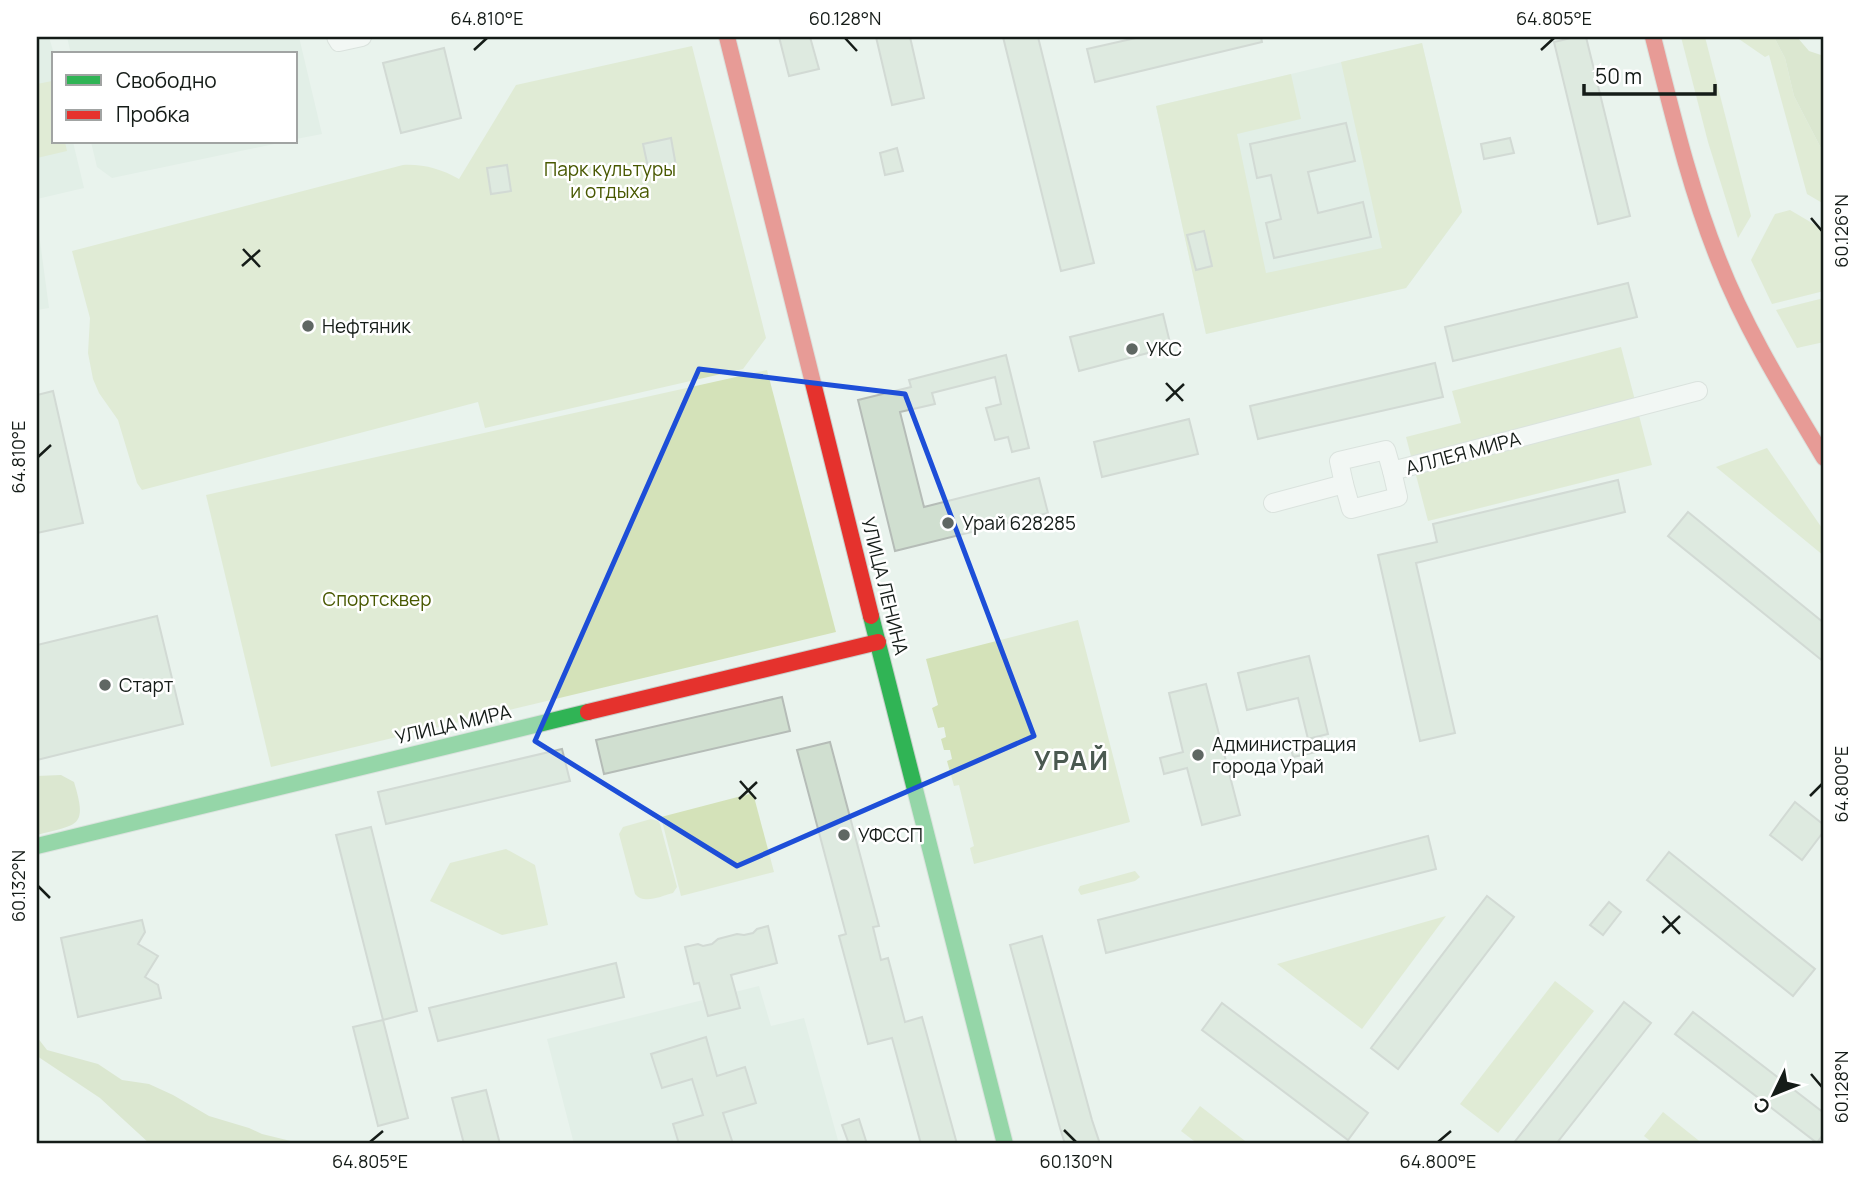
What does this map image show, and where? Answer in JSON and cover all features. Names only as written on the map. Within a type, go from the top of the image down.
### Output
[{"type":"main road","name":"УЛИЦА ЛЕНИНА","points":[[727,37],[1005,1144]]},
{"type":"main road","points":[[1653,37],[1679,139],[1719,262],[1772,372],[1824,458]]},
{"type":"main road","name":"УЛИЦА МИРА","points":[[37,846],[878,642]]},
{"type":"street","points":[[337,40],[362,37]]},
{"type":"street","name":"АЛЛЕЯ МИРА","points":[[1392,471],[1698,391]]},
{"type":"street","name":"АЛЛЕЯ МИРА","points":[[1386,450],[1392,471],[1398,497],[1351,509],[1339,461],[1386,450]]},
{"type":"street","points":[[1273,503],[1344,484]]},
{"type":"highlighted area","points":[[699,369],[905,394],[1034,736],[737,866],[535,741]]},
{"type":"shaded area","points":[[49,37],[53,52],[52,144],[73,144],[84,188],[37,199],[37,39]]},
{"type":"shaded area","points":[[67,37],[299,37],[322,134],[298,139],[298,52],[71,52]]},
{"type":"shaded area","points":[[1422,43],[1462,212],[1406,288],[1206,334],[1156,106]]},
{"type":"shaded area","points":[[91,144],[274,144],[112,178],[97,167]]},
{"type":"shaded area","points":[[37,219],[49,308],[37,310]]},
{"type":"shaded area","points":[[759,986],[771,1026],[804,1018],[839,1144],[574,1144],[547,1039]]},
{"type":"green space","points":[[1681,37],[1705,37],[1751,216],[1738,238],[1708,142]]},
{"type":"green space","points":[[1736,37],[1774,37],[1785,58],[1794,96],[1824,154],[1824,204],[1807,194],[1769,55],[1765,57]]},
{"type":"green space","points":[[1774,37],[1797,37],[1809,51],[1824,56],[1824,154],[1794,96],[1785,58]]},
{"type":"green space","points":[[1422,43],[1462,212],[1406,288],[1206,334],[1156,106],[1291,74],[1301,119],[1237,134],[1266,273],[1382,248],[1341,62]]},
{"type":"green space","name":"Парк культуры и отдыха","points":[[692,46],[766,338],[743,369],[485,428],[478,402],[142,490],[137,483],[118,420],[99,393],[93,379],[88,353],[90,318],[72,251],[403,165],[432,168],[459,179],[516,85]]},
{"type":"green space","points":[[52,81],[52,144],[65,144],[67,151],[37,158],[37,84]]},
{"type":"green space","points":[[1790,210],[1824,230],[1824,291],[1772,304],[1751,260],[1775,214]]},
{"type":"green space","points":[[1824,298],[1824,342],[1797,348],[1776,310]]},
{"type":"green space","points":[[1621,347],[1652,465],[1428,521],[1406,437],[1461,423],[1452,391]]},
{"type":"green space","name":"Спортсквер","points":[[767,370],[836,632],[271,767],[206,495]]},
{"type":"green space","points":[[1767,448],[1824,531],[1824,556],[1716,467]]},
{"type":"green space","points":[[1078,620],[1130,822],[974,864],[970,848],[974,846],[959,785],[954,786],[947,761],[952,759],[950,750],[944,750],[941,739],[946,737],[944,727],[938,728],[932,708],[938,705],[926,659]]},
{"type":"green space","points":[[61,775],[74,782],[80,808],[79,816],[70,826],[37,835],[37,776]]},
{"type":"green space","points":[[753,793],[774,872],[681,896],[661,817]]},
{"type":"green space","points":[[651,819],[660,824],[677,887],[673,893],[643,899],[635,894],[619,834],[623,827]]},
{"type":"green space","points":[[506,849],[535,865],[548,925],[502,935],[430,901],[450,863]]},
{"type":"green space","points":[[1135,871],[1140,877],[1135,881],[1081,895],[1078,890],[1080,886]]},
{"type":"green space","points":[[1446,916],[1362,1029],[1277,964]]},
{"type":"green space","points":[[1555,981],[1594,1011],[1498,1133],[1460,1104]]},
{"type":"green space","points":[[37,1037],[47,1050],[98,1064],[122,1080],[149,1084],[209,1116],[262,1134],[303,1144],[150,1144],[100,1098],[37,1056]]},
{"type":"green space","points":[[1200,1106],[1249,1144],[1198,1144],[1181,1131]]},
{"type":"green space","points":[[1663,1112],[1703,1144],[1654,1144],[1644,1136]]},
{"type":"building","points":[[779,37],[810,37],[819,69],[789,76]]},
{"type":"building","points":[[876,37],[910,37],[924,98],[892,105]]},
{"type":"building","points":[[1003,37],[1038,37],[1094,263],[1061,271]]},
{"type":"building","points":[[1140,37],[1261,37],[1262,42],[1095,82],[1087,49]]},
{"type":"building","points":[[1586,37],[1630,216],[1598,224],[1554,42]]},
{"type":"building","points":[[444,48],[461,118],[401,133],[383,63]]},
{"type":"building","points":[[1346,123],[1355,161],[1308,172],[1318,213],[1363,202],[1371,237],[1274,258],[1266,223],[1281,219],[1271,175],[1257,178],[1250,144]]},
{"type":"building","points":[[671,138],[676,166],[649,172],[643,144]]},
{"type":"building","points":[[1510,138],[1514,153],[1484,159],[1481,144]]},
{"type":"building","points":[[897,148],[903,171],[885,175],[880,153]]},
{"type":"building","points":[[507,165],[511,191],[491,194],[487,168]]},
{"type":"building","points":[[1204,231],[1212,266],[1196,270],[1187,235]]},
{"type":"building","points":[[1628,283],[1637,317],[1453,361],[1445,327]]},
{"type":"building","points":[[1163,314],[1171,347],[1079,371],[1070,337]]},
{"type":"building","points":[[1006,355],[1029,448],[1012,452],[1008,437],[995,440],[986,408],[1001,404],[995,377],[932,393],[935,404],[900,412],[924,507],[1039,478],[1048,513],[895,551],[858,400],[911,387],[909,380]]},
{"type":"building","points":[[1435,363],[1443,397],[1258,439],[1250,406]]},
{"type":"building","points":[[53,391],[83,523],[37,533],[37,395]]},
{"type":"building","points":[[1189,419],[1198,454],[1102,477],[1094,442]]},
{"type":"building","points":[[1618,480],[1625,512],[1416,563],[1455,733],[1420,741],[1378,555],[1437,542],[1433,524]]},
{"type":"building","points":[[1688,512],[1824,623],[1824,662],[1668,536]]},
{"type":"building","name":"Старт","points":[[157,616],[183,724],[37,760],[37,645]]},
{"type":"building","points":[[1309,656],[1328,734],[1308,739],[1298,698],[1247,710],[1238,673]]},
{"type":"building","name":"Администрация города Урай","points":[[1206,684],[1240,815],[1202,825],[1187,768],[1164,774],[1160,758],[1183,752],[1169,693]]},
{"type":"building","points":[[782,697],[790,731],[604,774],[596,740]]},
{"type":"building","points":[[1317,737],[1321,751],[1293,757],[1290,744]]},
{"type":"building","points":[[830,742],[879,926],[873,927],[881,960],[888,958],[905,1022],[922,1017],[957,1144],[921,1144],[892,1038],[868,1044],[839,936],[846,934],[797,750]]},
{"type":"building","points":[[562,749],[570,781],[386,824],[378,792]]},
{"type":"building","points":[[1795,802],[1824,825],[1824,831],[1802,860],[1770,835]]},
{"type":"building","points":[[371,827],[417,1011],[383,1020],[336,835]]},
{"type":"building","points":[[1428,836],[1436,869],[1106,953],[1098,920]]},
{"type":"building","points":[[1669,852],[1815,969],[1793,996],[1647,880]]},
{"type":"building","points":[[1487,896],[1514,917],[1398,1069],[1371,1048]]},
{"type":"building","points":[[1609,902],[1621,912],[1603,935],[1590,925]]},
{"type":"building","points":[[142,920],[145,932],[138,944],[158,956],[145,977],[158,985],[161,998],[78,1017],[61,938]]},
{"type":"building","points":[[768,926],[777,963],[731,975],[740,1008],[708,1016],[699,983],[694,984],[685,947],[712,944],[718,939],[753,933]]},
{"type":"building","points":[[1042,936],[1100,1144],[1065,1144],[1060,1128],[1010,945]]},
{"type":"building","points":[[616,963],[624,997],[438,1041],[429,1008]]},
{"type":"building","points":[[1624,1002],[1651,1023],[1556,1144],[1513,1144]]},
{"type":"building","points":[[1222,1003],[1368,1113],[1348,1140],[1202,1030]]},
{"type":"building","points":[[1693,1012],[1824,1113],[1824,1133],[1817,1143],[1675,1034]]},
{"type":"building","points":[[383,1020],[408,1118],[378,1126],[353,1027]]},
{"type":"building","points":[[706,1037],[717,1076],[745,1067],[756,1103],[723,1113],[733,1144],[679,1144],[673,1124],[703,1115],[692,1079],[662,1088],[651,1054]]},
{"type":"building","points":[[486,1090],[500,1144],[464,1144],[452,1098]]},
{"type":"building","points":[[859,1119],[867,1144],[849,1144],[842,1125]]},
{"type":"traffic: fast","points":[[871,616],[1005,1144]]},
{"type":"traffic: fast","points":[[37,846],[588,712]]},
{"type":"traffic: jam","points":[[727,37],[871,616]]},
{"type":"traffic: jam","points":[[1653,37],[1690,178],[1719,261],[1754,337],[1824,458]]},
{"type":"traffic: jam","points":[[588,712],[878,642]]},
{"type":"place","name":"Нефтяник","points":[[308,326]]},
{"type":"place","name":"УКС","points":[[1132,349]]},
{"type":"place","name":"Урай 628285","points":[[948,523]]},
{"type":"place","name":"Старт","points":[[105,685]]},
{"type":"place","name":"Администрация города Урай","points":[[1198,755]]},
{"type":"place","name":"УФССП","points":[[844,835]]},
{"type":"district","name":"УРАЙ","points":[[1072,761]]}]
